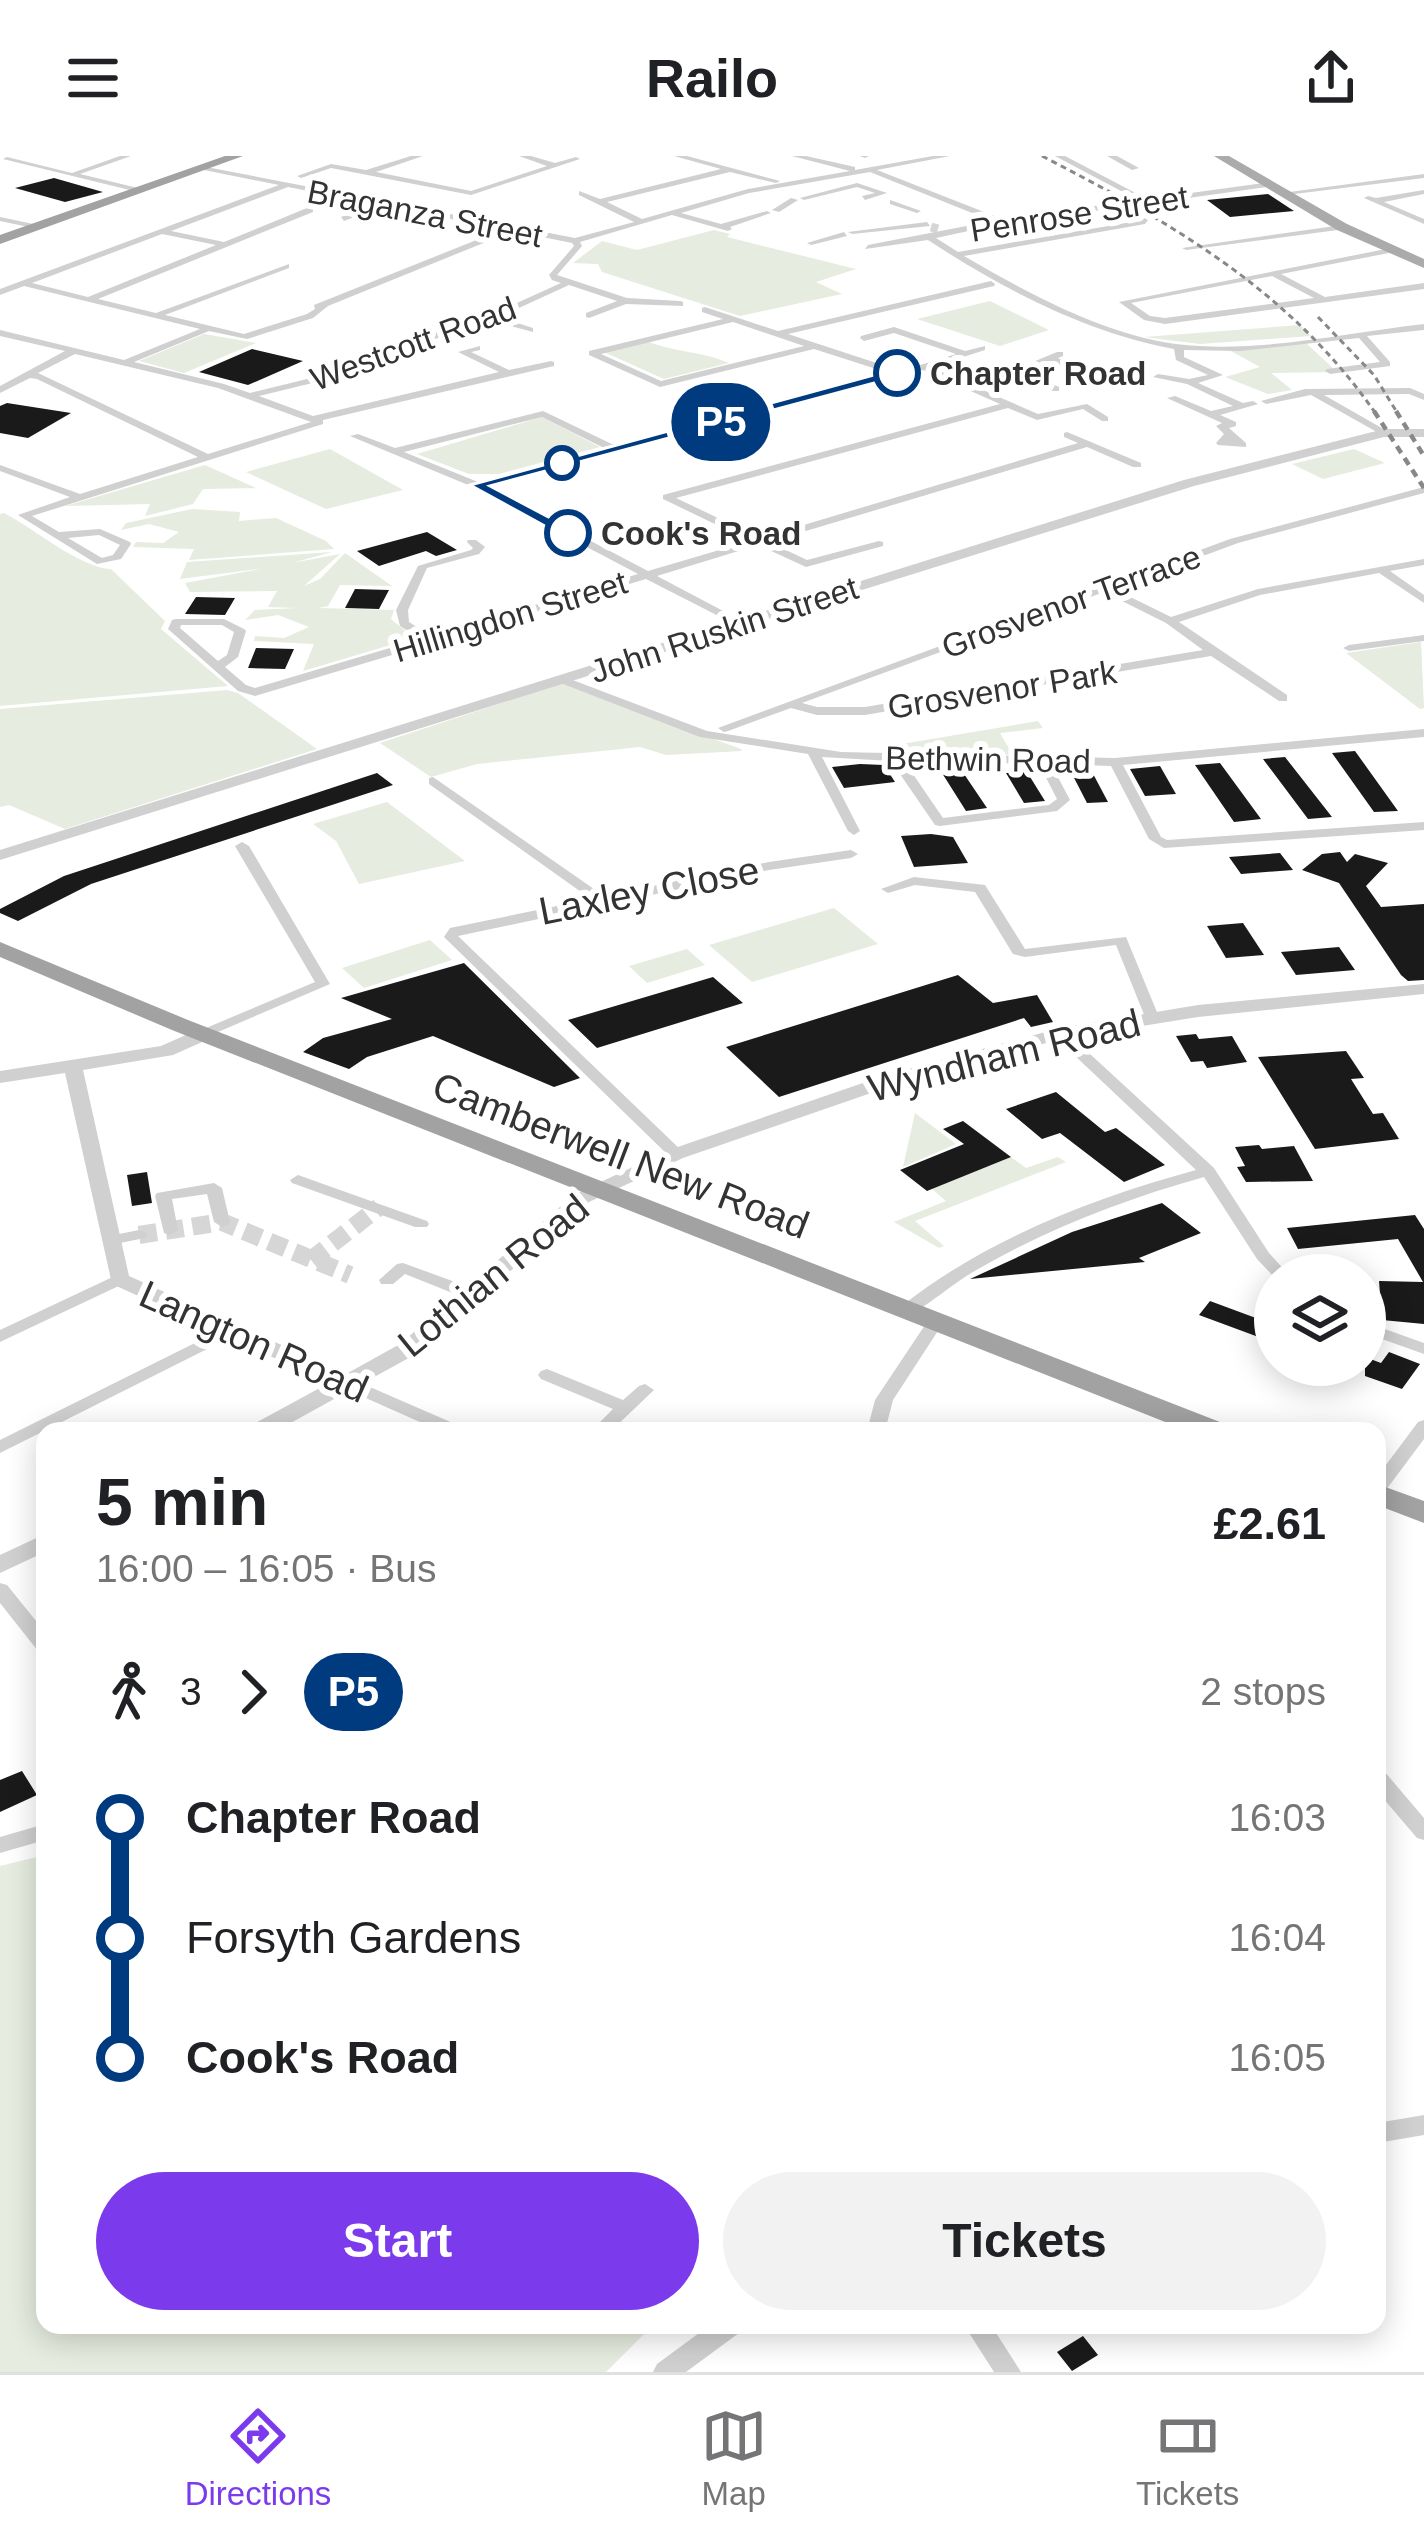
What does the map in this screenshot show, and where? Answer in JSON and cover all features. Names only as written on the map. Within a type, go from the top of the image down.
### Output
[{"type":"highway","points":[[0,240],[237,156]]},
{"type":"highway","name":"Camberwell New Road","points":[[0,949],[204,1034],[923,1315],[1166,1422]]},
{"type":"highway","points":[[1386,1496],[1424,1513]]},
{"type":"main road","points":[[1220,156],[1342,227],[1422,262]]},
{"type":"street","points":[[21,160],[33,156]]},
{"type":"street","points":[[74,174],[127,156]]},
{"type":"street","points":[[367,173],[419,156]]},
{"type":"street","points":[[523,156],[555,166]]},
{"type":"street","points":[[678,156],[785,183]]},
{"type":"street","points":[[796,156],[858,173]]},
{"type":"street","points":[[680,304],[626,301],[553,275],[578,246],[575,241],[785,183],[946,156]]},
{"type":"street","points":[[1059,156],[1146,202]]},
{"type":"street","points":[[1111,156],[1135,168]]},
{"type":"street","points":[[7,159],[139,191]]},
{"type":"street","points":[[301,176],[331,166],[471,193],[576,160]]},
{"type":"street","name":"Braganza Street","points":[[204,168],[575,241]]},
{"type":"street","points":[[601,201],[731,170]]},
{"type":"street","points":[[873,171],[1001,222]]},
{"type":"street","points":[[1286,193],[1424,176]]},
{"type":"street","name":"Penrose Street","points":[[931,225],[1001,222],[1271,184]]},
{"type":"street","points":[[0,292],[287,185]]},
{"type":"street","points":[[672,213],[725,228],[799,199],[857,185],[883,193],[865,198]]},
{"type":"street","points":[[1424,192],[1371,200],[1424,222]]},
{"type":"street","points":[[582,193],[641,222]]},
{"type":"street","points":[[954,255],[1145,222],[1085,196]]},
{"type":"street","points":[[893,202],[931,225]]},
{"type":"street","points":[[344,218],[380,204]]},
{"type":"street","points":[[89,299],[310,210]]},
{"type":"street","points":[[275,215],[292,218]]},
{"type":"street","points":[[0,219],[38,227]]},
{"type":"street","points":[[811,243],[848,233],[931,225]]},
{"type":"street","points":[[868,247],[931,225]]},
{"type":"street","name":"Penrose Street","points":[[931,225],[954,255],[1089,321],[1131,338],[1179,347]]},
{"type":"street","points":[[1186,248],[1342,227]]},
{"type":"street","points":[[22,284],[249,337],[505,229]]},
{"type":"street","points":[[162,232],[227,245]]},
{"type":"street","points":[[1391,250],[1123,301],[1165,321],[1424,286]]},
{"type":"street","points":[[158,316],[286,266]]},
{"type":"street","points":[[1272,272],[1324,300]]},
{"type":"street","name":"Westcott Road","points":[[253,395],[367,368],[397,348],[491,318],[570,282]]},
{"type":"street","points":[[777,334],[991,284]]},
{"type":"street","points":[[589,315],[626,301]]},
{"type":"street","points":[[705,310],[901,374]]},
{"type":"street","points":[[1089,321],[1135,310]]},
{"type":"street","points":[[491,318],[530,330]]},
{"type":"street","points":[[735,319],[592,353],[660,384],[814,346]]},
{"type":"street","points":[[1189,382],[1218,375],[1179,358],[1179,347],[1424,327]]},
{"type":"street","points":[[124,363],[208,328]]},
{"type":"street","points":[[864,338],[894,330],[964,354]]},
{"type":"street","points":[[0,333],[253,395],[317,421]]},
{"type":"street","points":[[1330,370],[1387,363],[1362,335]]},
{"type":"street","points":[[451,355],[477,348]]},
{"type":"street","points":[[477,485],[901,374],[982,348]]},
{"type":"street","points":[[0,390],[74,351]]},
{"type":"street","points":[[464,352],[508,373]]},
{"type":"street","points":[[1018,373],[1017,369],[1056,356],[1078,371]]},
{"type":"street","points":[[59,535],[100,532],[126,544],[117,557],[101,562],[23,515],[317,421],[551,364]]},
{"type":"street","points":[[925,367],[1037,417],[1084,406],[1105,419]]},
{"type":"street","points":[[977,389],[1018,373],[1056,388]]},
{"type":"street","points":[[28,375],[39,376],[208,458]]},
{"type":"street","points":[[1158,377],[1189,382],[1247,405],[1219,423],[1172,398]]},
{"type":"street","points":[[1266,401],[1313,392],[1410,391],[1424,397]]},
{"type":"street","points":[[1313,392],[1384,433]]},
{"type":"street","points":[[879,544],[814,564],[667,497],[1012,404]]},
{"type":"street","points":[[395,451],[543,414],[616,450]]},
{"type":"street","name":"John Ruskin Street","points":[[0,855],[1138,498],[1384,433],[1424,433]]},
{"type":"street","points":[[1067,435],[1137,465]]},
{"type":"street","points":[[355,436],[477,485],[740,624]]},
{"type":"street","name":"Hillingdon Street","points":[[218,666],[232,657],[240,632],[224,622],[176,622],[174,629],[242,688],[255,692],[1086,444]]},
{"type":"street","points":[[0,468],[80,497]]},
{"type":"street","name":"Grosvenor Terrace","points":[[724,728],[1234,541],[1424,490]]},
{"type":"street","points":[[430,640],[404,624],[402,610],[424,566],[475,552],[480,547],[472,542]]},
{"type":"street","points":[[1170,621],[1258,592],[1424,562]]},
{"type":"street","points":[[1380,569],[1424,600]]},
{"type":"street","name":"Grosvenor Park","points":[[1104,588],[1170,621],[1283,698]]},
{"type":"street","points":[[1349,648],[1424,638]]},
{"type":"street","name":"Grosvenor Park","points":[[790,704],[817,711],[865,712],[1213,652]]},
{"type":"street","name":"Bethwin Road","points":[[562,680],[704,734],[814,754],[1115,762],[1424,733]]},
{"type":"street","points":[[814,754],[854,831]]},
{"type":"street","points":[[895,757],[936,821],[956,823],[1008,809],[1053,807],[1064,800],[1044,763]]},
{"type":"street","points":[[1115,762],[1156,839],[1164,844],[1424,826]]},
{"type":"street","points":[[433,781],[601,900]]},
{"type":"street","points":[[0,1077],[166,1052],[323,983],[242,846]]},
{"type":"street","name":"John Ruskin Street","points":[[0,868],[28,855],[29,849]]},
{"type":"street","name":"Laxley Close","points":[[676,1154],[451,937],[455,932],[601,900],[850,854]]},
{"type":"street","points":[[896,866],[914,881]]},
{"type":"street","points":[[887,889],[914,881],[980,888],[1018,951],[1025,953],[1121,940],[1152,1017]]},
{"type":"street","name":"Wyndham Road","points":[[601,1189],[676,1154],[893,1079],[1060,1034],[1152,1017],[1424,989]]},
{"type":"street","points":[[1060,1034],[1208,1171],[1266,1254]]},
{"type":"street","name":"Langton Road","points":[[74,1066],[119,1279],[436,1422]]},
{"type":"street","points":[[878,1422],[923,1315],[951,1274],[1170,1181],[1208,1171]]},
{"type":"street","points":[[298,1180],[421,1224]]},
{"type":"street","points":[[170,1230],[163,1196],[214,1188],[222,1222]]},
{"type":"street","name":"Lothian Road","points":[[276,1422],[407,1349],[582,1198],[601,1189]]},
{"type":"street","points":[[110,1240],[139,1235]]},
{"type":"street","points":[[387,1280],[403,1268],[471,1294]]},
{"type":"street","points":[[0,1336],[119,1279]]},
{"type":"street","points":[[49,1422],[229,1331]]},
{"type":"street","points":[[1386,1335],[1424,1349]]},
{"type":"street","points":[[547,1375],[625,1408]]},
{"type":"street","points":[[610,1422],[645,1390]]},
{"type":"street","points":[[1386,1479],[1424,1426]]},
{"type":"street","points":[[0,1447],[36,1429]]},
{"type":"street","points":[[0,1565],[36,1547]]},
{"type":"street","points":[[0,1590],[36,1635]]},
{"type":"street","points":[[1386,1788],[1424,1832]]},
{"type":"street","points":[[0,1845],[36,1835]]},
{"type":"street","points":[[1386,2131],[1424,2125]]},
{"type":"street","points":[[666,2372],[718,2334]]},
{"type":"street","points":[[983,2334],[1008,2372]]},
{"type":"shaded area","points":[[714,230],[856,269],[816,282],[842,294],[740,316],[602,272],[598,264],[573,263],[602,241],[637,250]]},
{"type":"shaded area","points":[[990,301],[1049,330],[1000,346],[917,319]]},
{"type":"shaded area","points":[[1300,325],[1311,336],[1200,344],[1144,337]]},
{"type":"shaded area","points":[[204,334],[256,343],[184,373],[139,361]]},
{"type":"shaded area","points":[[649,342],[729,363],[664,379],[604,352]]},
{"type":"shaded area","points":[[1305,342],[1337,372],[1271,373],[1292,390],[1268,394],[1225,377],[1260,367],[1229,350]]},
{"type":"shaded area","points":[[542,417],[600,447],[499,474],[469,474],[417,454]]},
{"type":"shaded area","points":[[330,449],[403,490],[326,509],[246,472]]},
{"type":"shaded area","points":[[1354,449],[1385,463],[1323,479],[1292,464]]},
{"type":"shaded area","points":[[205,465],[256,488],[203,489],[193,504],[145,516],[150,504],[65,506]]},
{"type":"shaded area","points":[[192,509],[240,512],[239,521],[276,518],[334,549],[189,560],[194,549],[133,547],[136,542],[163,543],[179,532],[149,524],[121,530],[126,523]]},
{"type":"shaded area","points":[[0,514],[72,555],[111,569],[165,621],[161,629],[228,686],[0,706]]},
{"type":"shaded area","points":[[332,552],[281,566],[180,579],[187,562]]},
{"type":"shaded area","points":[[345,553],[392,586],[340,585],[328,606],[318,608],[394,610],[391,619],[414,638],[303,671],[314,644],[254,641],[255,636],[284,638],[309,627],[278,615],[245,620],[255,610],[296,608],[268,607],[277,591],[190,592],[185,583],[340,554],[304,586],[320,579]]},
{"type":"shaded area","points":[[1421,642],[1424,708],[1420,709],[1346,653]]},
{"type":"shaded area","points":[[562,683],[742,751],[666,755],[640,747],[477,764],[431,777],[380,743]]},
{"type":"shaded area","points":[[227,690],[317,749],[65,829],[9,805],[0,807],[0,709]]},
{"type":"shaded area","points":[[1038,721],[1043,728],[1000,733],[1011,752],[1035,750],[1037,756],[893,750],[890,746]]},
{"type":"shaded area","points":[[387,802],[465,861],[359,884],[336,841],[313,824]]},
{"type":"shaded area","points":[[834,908],[878,944],[752,982],[709,945]]},
{"type":"shaded area","points":[[430,940],[452,960],[364,988],[342,968]]},
{"type":"shaded area","points":[[687,949],[705,965],[647,983],[629,966]]},
{"type":"shaded area","points":[[915,1113],[956,1144],[903,1167]]},
{"type":"shaded area","points":[[1011,1157],[1026,1168],[1058,1157],[1066,1162],[915,1221],[944,1246],[939,1248],[894,1222],[946,1201],[932,1189]]},
{"type":"shaded area","points":[[36,1857],[36,2334],[644,2334],[606,2372],[0,2372],[0,1866]]},
{"type":"building","points":[[54,178],[103,192],[65,202],[15,188]]},
{"type":"building","points":[[1268,194],[1294,211],[1230,217],[1207,200]]},
{"type":"building","points":[[252,349],[303,361],[248,385],[199,372]]},
{"type":"building","points":[[7,403],[71,413],[28,438],[0,433],[0,406]]},
{"type":"building","points":[[427,532],[457,550],[436,556],[426,551],[379,566],[357,551]]},
{"type":"building","points":[[355,589],[389,590],[379,609],[345,608]]},
{"type":"building","points":[[196,597],[235,598],[225,615],[185,614]]},
{"type":"building","points":[[256,648],[294,649],[285,669],[248,668]]},
{"type":"building","points":[[1355,751],[1398,811],[1374,812],[1332,753]]},
{"type":"building","points":[[1285,757],[1332,817],[1308,819],[1263,759]]},
{"type":"building","points":[[1220,763],[1261,819],[1234,822],[1195,765]]},
{"type":"building","points":[[884,765],[895,782],[844,788],[832,767]]},
{"type":"building","points":[[1160,766],[1176,794],[1145,796],[1130,769]]},
{"type":"building","points":[[1091,770],[1108,802],[1087,803],[1071,772]]},
{"type":"building","points":[[962,771],[987,808],[966,811],[942,773]]},
{"type":"building","points":[[1027,772],[1045,801],[1024,803],[1006,773]]},
{"type":"building","points":[[377,773],[393,785],[91,884],[18,921],[0,913],[64,876]]},
{"type":"building","points":[[901,836],[953,837],[968,863],[914,867]]},
{"type":"building","points":[[1340,852],[1347,862],[1355,854],[1388,863],[1366,886],[1381,907],[1424,904],[1424,980],[1408,981],[1401,975],[1339,883],[1302,870],[1322,854]]},
{"type":"building","points":[[1280,853],[1293,870],[1241,874],[1229,857]]},
{"type":"building","points":[[1243,923],[1264,955],[1226,958],[1207,926]]},
{"type":"building","points":[[1339,947],[1355,970],[1296,975],[1281,952]]},
{"type":"building","points":[[464,963],[580,1078],[554,1087],[433,1036],[367,1057],[349,1069],[303,1052],[323,1038],[392,1019],[341,998]]},
{"type":"building","points":[[958,975],[993,1003],[1037,995],[1053,1022],[1031,1027],[1024,1018],[779,1097],[726,1047]]},
{"type":"building","points":[[713,977],[743,1003],[597,1048],[568,1020]]},
{"type":"building","points":[[1196,1034],[1199,1039],[1232,1036],[1247,1062],[1207,1068],[1203,1061],[1191,1062],[1176,1036]]},
{"type":"building","points":[[1346,1051],[1364,1078],[1351,1079],[1373,1114],[1383,1113],[1399,1139],[1315,1149],[1258,1057]]},
{"type":"building","points":[[1056,1092],[1105,1132],[1116,1128],[1165,1165],[1124,1182],[1060,1133],[1042,1139],[1006,1109]]},
{"type":"building","points":[[963,1121],[1011,1157],[927,1191],[900,1170],[964,1144],[943,1129]]},
{"type":"building","points":[[1259,1145],[1262,1149],[1294,1146],[1313,1181],[1246,1182],[1237,1167],[1245,1166],[1235,1147]]},
{"type":"building","points":[[147,1172],[152,1203],[132,1206],[127,1175]]},
{"type":"building","points":[[1162,1203],[1201,1233],[1139,1258],[1145,1262],[970,1279],[1072,1232]]},
{"type":"building","points":[[1415,1215],[1424,1229],[1424,1324],[1386,1320],[1386,1281],[1423,1282],[1398,1239],[1298,1249],[1287,1228]]},
{"type":"building","points":[[1210,1301],[1254,1317],[1254,1335],[1199,1315]]},
{"type":"building","points":[[1389,1352],[1420,1364],[1402,1389],[1386,1383]]},
{"type":"building","points":[[22,1771],[36,1795],[0,1812],[0,1780]]},
{"type":"building","points":[[1083,2336],[1098,2355],[1072,2371],[1057,2352]]},
{"type":"tunnel","points":[[931,227],[938,229]]},
{"type":"tunnel","points":[[312,1259],[379,1207]]},
{"type":"tunnel","points":[[139,1235],[222,1222],[312,1259]]},
{"type":"tunnel","points":[[312,1259],[350,1275]]},
{"type":"railway","points":[[1042,156],[1137,207],[1226,264],[1306,331],[1376,413]]},
{"type":"railway","points":[[1318,317],[1374,375],[1398,414]]},
{"type":"railway","points":[[1396,411],[1424,456]]},
{"type":"railway","points":[[1376,413],[1424,488]]},
{"type":"bus line","name":"P5","points":[[568,533],[477,485],[901,374],[897,373]]},
{"type":"place","name":"Chapter Road","points":[[897,373]]},
{"type":"place","name":"Cook's Road","points":[[568,533]]}]
